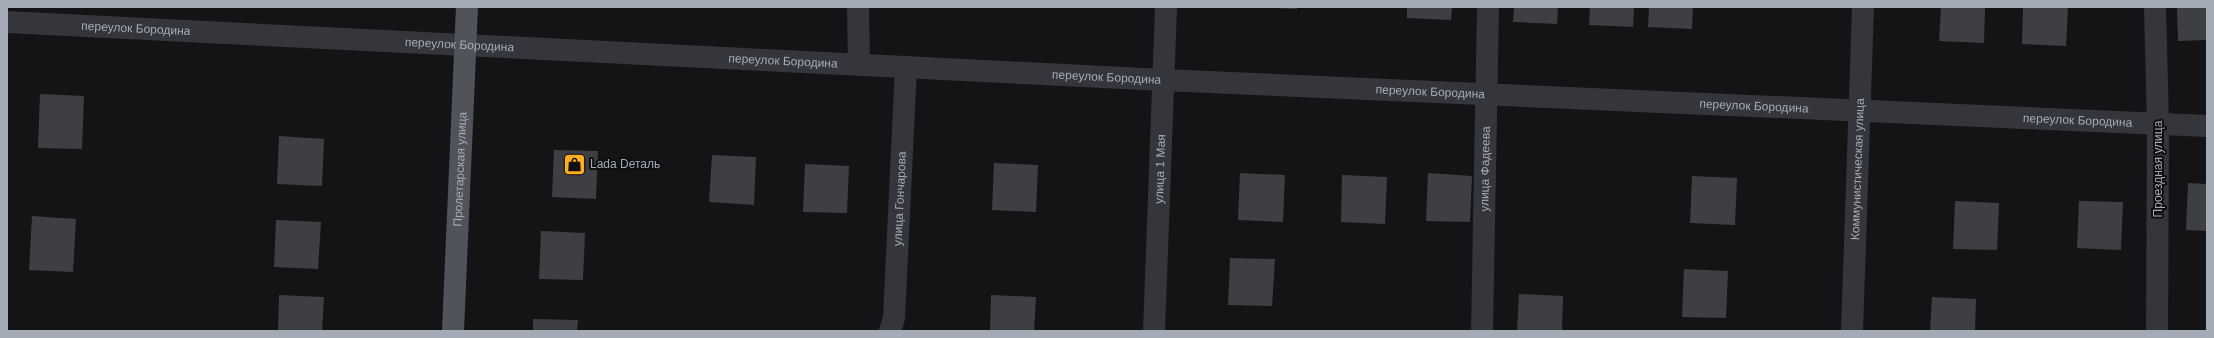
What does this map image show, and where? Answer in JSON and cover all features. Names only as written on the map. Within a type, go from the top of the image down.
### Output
[{"type":"main road","name":"Пролетарская улица","points":[[453,331],[467,7]]},
{"type":"street","points":[[858,7],[859,65]]},
{"type":"street","name":"улица 1 Мая","points":[[1154,331],[1166,7]]},
{"type":"street","name":"улица Фадеева","points":[[1482,331],[1488,7]]},
{"type":"street","name":"Коммунистическая улица","points":[[1852,331],[1858,112],[1863,7]]},
{"type":"street","name":"Проездная улица","points":[[2155,7],[2158,124],[2157,331]]},
{"type":"street","name":"переулок Бородина","points":[[7,22],[1163,80],[1858,112],[2207,126]]},
{"type":"street","name":"улица Гончарова","points":[[890,331],[894,318],[906,67]]},
{"type":"building","points":[[1297,7],[1297,9],[1274,8]]},
{"type":"building","points":[[1407,7],[1452,7],[1451,20],[1407,18]]},
{"type":"building","points":[[1514,7],[1558,7],[1557,24],[1513,22]]},
{"type":"building","points":[[1590,7],[1634,7],[1633,27],[1589,25]]},
{"type":"building","points":[[1649,7],[1693,7],[1692,29],[1648,27]]},
{"type":"building","points":[[1941,7],[1985,7],[1984,43],[1939,41]]},
{"type":"building","points":[[2023,7],[2068,7],[2066,46],[2022,44]]},
{"type":"building","points":[[2177,7],[2207,7],[2207,40],[2178,41]]},
{"type":"building","points":[[40,94],[84,96],[82,149],[38,148]]},
{"type":"building","points":[[279,136],[324,139],[322,186],[277,184]]},
{"type":"building","points":[[554,150],[598,151],[596,199],[552,197]]},
{"type":"building","points":[[712,155],[756,157],[754,205],[709,202]]},
{"type":"building","points":[[994,163],[1038,165],[1036,212],[992,210]]},
{"type":"building","points":[[805,164],[849,166],[847,213],[803,212]]},
{"type":"building","points":[[1240,173],[1285,175],[1283,222],[1238,220]]},
{"type":"building","points":[[1428,173],[1472,176],[1470,222],[1426,221]]},
{"type":"building","points":[[1342,175],[1387,177],[1385,224],[1341,222]]},
{"type":"building","points":[[1692,176],[1737,178],[1735,225],[1690,223]]},
{"type":"building","points":[[2188,183],[2207,184],[2207,231],[2186,230]]},
{"type":"building","points":[[1955,201],[1999,203],[1997,250],[1953,249]]},
{"type":"building","points":[[2079,201],[2123,202],[2121,250],[2077,248]]},
{"type":"building","points":[[32,216],[76,219],[73,272],[29,270]]},
{"type":"building","points":[[276,220],[321,222],[318,269],[274,267]]},
{"type":"building","points":[[541,231],[585,233],[583,280],[539,279]]},
{"type":"building","points":[[1230,258],[1275,259],[1272,306],[1228,305]]},
{"type":"building","points":[[1684,269],[1728,271],[1726,318],[1682,317]]},
{"type":"building","points":[[1519,294],[1563,296],[1562,331],[1517,331]]},
{"type":"building","points":[[279,295],[324,297],[322,331],[278,331]]},
{"type":"building","points":[[991,295],[1036,297],[1034,331],[990,331]]},
{"type":"building","points":[[1932,297],[1976,299],[1975,331],[1930,331]]},
{"type":"building","points":[[533,319],[578,320],[577,331],[533,331]]},
{"type":"place","name":"Lada Dеталь","points":[[575,164]]}]
